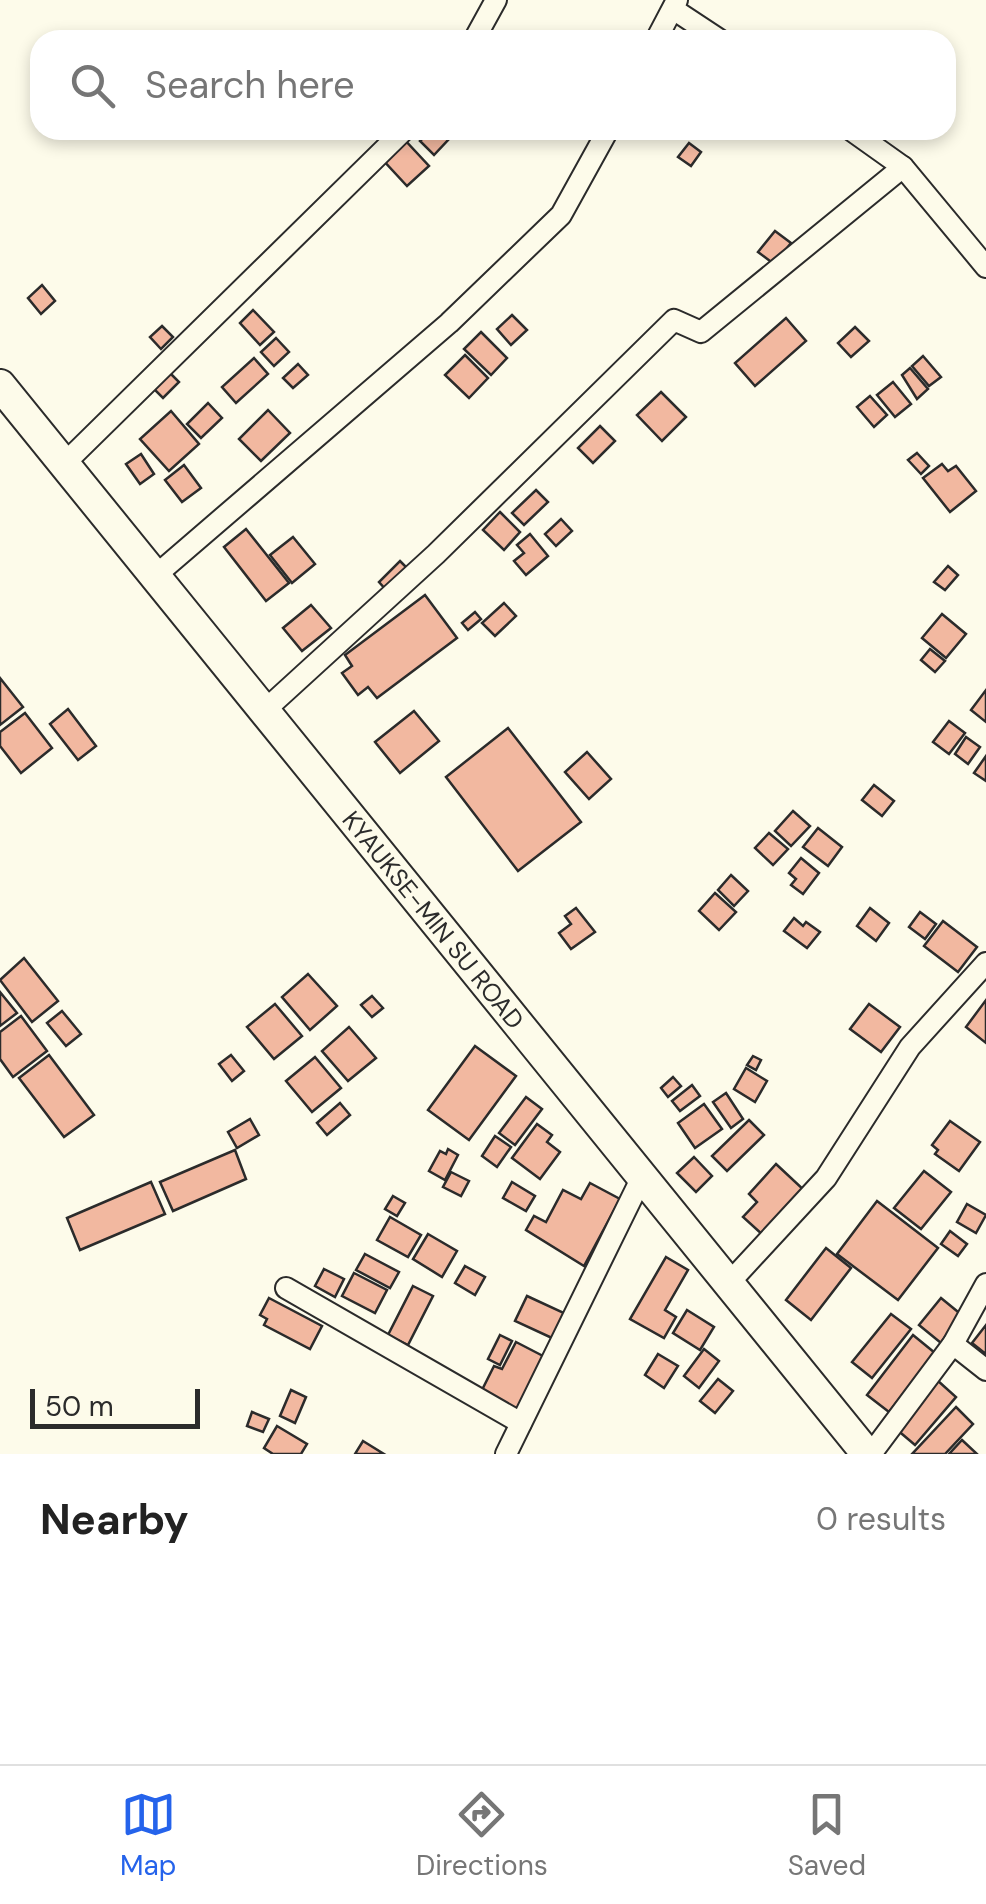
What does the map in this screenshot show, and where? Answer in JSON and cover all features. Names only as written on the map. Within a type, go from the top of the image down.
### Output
[{"type":"street","points":[[480,30],[496,0]]},
{"type":"street","points":[[661,30],[675,4],[708,30]]},
{"type":"street","points":[[64,464],[394,140]]},
{"type":"street","points":[[154,576],[449,323],[562,214],[603,140]]},
{"type":"street","points":[[866,140],[902,167],[986,267]]},
{"type":"street","points":[[264,711],[436,554],[674,320],[701,332],[902,167]]},
{"type":"street","name":"KYAUKSE-MIN SU ROAD","points":[[0,385],[869,1454]]},
{"type":"street","points":[[729,1284],[826,1178],[910,1048],[986,963]]},
{"type":"street","points":[[506,1454],[642,1177]]},
{"type":"street","points":[[869,1454],[953,1344],[986,1284]]},
{"type":"street","points":[[286,1288],[521,1423]]},
{"type":"street","points":[[953,1344],[986,1370]]},
{"type":"building","points":[[405,140],[429,166],[407,186],[382,159]]},
{"type":"building","points":[[421,140],[448,140],[434,155]]},
{"type":"building","points":[[689,143],[701,152],[691,166],[678,157]]},
{"type":"building","points":[[775,231],[791,243],[774,264],[758,252]]},
{"type":"building","points":[[42,285],[55,301],[41,314],[28,298]]},
{"type":"building","points":[[253,310],[274,332],[260,345],[240,323]]},
{"type":"building","points":[[512,315],[527,330],[511,345],[497,329]]},
{"type":"building","points":[[786,318],[806,341],[755,386],[735,363]]},
{"type":"building","points":[[162,326],[173,337],[161,349],[150,337]]},
{"type":"building","points":[[855,327],[869,341],[851,357],[838,343]]},
{"type":"building","points":[[481,332],[507,358],[491,375],[464,349]]},
{"type":"building","points":[[276,338],[289,352],[274,366],[261,352]]},
{"type":"building","points":[[465,355],[488,378],[469,398],[445,375]]},
{"type":"building","points":[[923,356],[941,377],[929,386],[912,366]]},
{"type":"building","points":[[254,358],[268,374],[236,403],[222,387]]},
{"type":"building","points":[[298,364],[308,375],[293,388],[283,378]]},
{"type":"building","points":[[910,368],[928,389],[917,399],[902,375]]},
{"type":"building","points":[[167,370],[179,382],[163,398],[151,386]]},
{"type":"building","points":[[893,382],[911,404],[895,417],[877,395]]},
{"type":"building","points":[[661,392],[686,417],[662,441],[637,415]]},
{"type":"building","points":[[870,396],[887,415],[874,427],[857,407]]},
{"type":"building","points":[[208,403],[222,418],[201,438],[187,424]]},
{"type":"building","points":[[268,410],[290,433],[261,461],[239,439]]},
{"type":"building","points":[[171,411],[199,444],[169,471],[140,439]]},
{"type":"building","points":[[600,426],[615,441],[593,463],[578,448]]},
{"type":"building","points":[[917,453],[929,466],[921,474],[908,460]]},
{"type":"building","points":[[141,454],[154,474],[140,484],[126,464]]},
{"type":"building","points":[[942,464],[948,471],[956,466],[976,491],[950,512],[923,478]]},
{"type":"building","points":[[184,465],[201,488],[182,502],[165,480]]},
{"type":"building","points":[[536,490],[548,502],[524,525],[512,513]]},
{"type":"building","points":[[500,512],[520,532],[504,550],[483,530]]},
{"type":"building","points":[[561,519],[572,531],[556,546],[545,534]]},
{"type":"building","points":[[246,529],[289,583],[266,601],[224,547]]},
{"type":"building","points":[[530,534],[548,556],[526,575],[514,561],[524,553],[517,545]]},
{"type":"building","points":[[293,537],[315,564],[292,583],[270,555]]},
{"type":"building","points":[[400,561],[408,569],[387,591],[379,582]]},
{"type":"building","points":[[948,566],[958,575],[945,590],[934,582]]},
{"type":"building","points":[[425,595],[457,638],[377,698],[368,687],[358,695],[342,673],[352,666],[345,655]]},
{"type":"building","points":[[504,603],[516,616],[495,636],[482,623]]},
{"type":"building","points":[[311,605],[331,628],[302,651],[283,628]]},
{"type":"building","points":[[475,612],[481,619],[468,630],[462,623]]},
{"type":"building","points":[[942,614],[966,634],[946,658],[922,638]]},
{"type":"building","points":[[930,649],[945,661],[935,672],[921,660]]},
{"type":"building","points":[[0,678],[23,707],[0,725]]},
{"type":"building","points":[[986,690],[986,722],[971,710]]},
{"type":"building","points":[[68,709],[96,746],[78,760],[50,724]]},
{"type":"building","points":[[414,711],[439,741],[400,773],[375,742]]},
{"type":"building","points":[[25,713],[52,748],[21,773],[0,746],[0,732]]},
{"type":"building","points":[[949,721],[965,733],[949,754],[933,742]]},
{"type":"building","points":[[508,728],[581,822],[518,871],[446,777]]},
{"type":"building","points":[[966,737],[980,747],[968,764],[955,754]]},
{"type":"building","points":[[587,752],[611,779],[589,799],[565,772]]},
{"type":"building","points":[[986,756],[986,781],[974,773]]},
{"type":"building","points":[[874,785],[894,801],[882,816],[862,800]]},
{"type":"building","points":[[793,811],[810,826],[791,846],[775,831]]},
{"type":"building","points":[[818,828],[842,847],[828,866],[803,847]]},
{"type":"building","points":[[769,833],[788,849],[773,865],[755,848]]},
{"type":"building","points":[[801,858],[819,873],[803,894],[791,885],[796,879],[789,873]]},
{"type":"building","points":[[731,875],[748,891],[734,906],[718,890]]},
{"type":"building","points":[[715,893],[736,912],[719,930],[699,911]]},
{"type":"building","points":[[576,908],[595,932],[571,949],[559,933],[571,924],[565,916]]},
{"type":"building","points":[[870,908],[889,923],[876,941],[857,926]]},
{"type":"building","points":[[920,912],[936,924],[925,939],[909,927]]},
{"type":"building","points":[[794,918],[820,932],[807,948],[784,931]]},
{"type":"building","points":[[943,921],[977,947],[958,972],[924,946]]},
{"type":"building","points":[[24,958],[58,1001],[32,1022],[0,980]]},
{"type":"building","points":[[308,974],[337,1006],[310,1030],[282,997]]},
{"type":"building","points":[[0,992],[17,1013],[0,1026]]},
{"type":"building","points":[[372,996],[383,1008],[372,1017],[361,1005]]},
{"type":"building","points":[[986,1000],[986,1043],[966,1027]]},
{"type":"building","points":[[275,1004],[302,1036],[274,1059],[247,1027]]},
{"type":"building","points":[[869,1004],[900,1027],[881,1052],[850,1029]]},
{"type":"building","points":[[62,1011],[81,1034],[66,1046],[47,1023]]},
{"type":"building","points":[[21,1016],[47,1051],[13,1077],[0,1059],[0,1032]]},
{"type":"building","points":[[349,1027],[376,1058],[348,1081],[322,1051]]},
{"type":"building","points":[[475,1046],[516,1076],[469,1140],[428,1110]]},
{"type":"building","points":[[49,1055],[94,1115],[64,1137],[19,1078]]},
{"type":"building","points":[[231,1055],[244,1071],[232,1081],[219,1064]]},
{"type":"building","points":[[753,1056],[761,1060],[756,1070],[747,1065]]},
{"type":"building","points":[[315,1057],[341,1088],[312,1112],[286,1081]]},
{"type":"building","points":[[746,1068],[767,1081],[755,1102],[734,1089]]},
{"type":"building","points":[[673,1077],[681,1086],[668,1097],[661,1088]]},
{"type":"building","points":[[692,1085],[700,1096],[680,1111],[672,1101]]},
{"type":"building","points":[[726,1093],[743,1119],[731,1128],[713,1102]]},
{"type":"building","points":[[526,1097],[542,1109],[515,1145],[499,1133]]},
{"type":"building","points":[[340,1103],[350,1115],[327,1135],[317,1123]]},
{"type":"building","points":[[704,1104],[722,1129],[695,1148],[678,1123]]},
{"type":"building","points":[[250,1119],[259,1135],[237,1148],[228,1132]]},
{"type":"building","points":[[749,1120],[764,1135],[727,1171],[712,1156]]},
{"type":"building","points":[[950,1121],[980,1142],[959,1171],[935,1154],[938,1150],[932,1145]]},
{"type":"building","points":[[537,1124],[552,1135],[547,1142],[560,1152],[540,1179],[512,1158]]},
{"type":"building","points":[[495,1136],[511,1147],[497,1167],[482,1156]]},
{"type":"building","points":[[448,1149],[458,1155],[445,1180],[429,1171],[440,1151],[446,1154]]},
{"type":"building","points":[[235,1150],[246,1179],[173,1211],[160,1182]]},
{"type":"building","points":[[694,1157],[712,1176],[696,1192],[677,1173]]},
{"type":"building","points":[[776,1164],[805,1191],[764,1236],[743,1217],[757,1202],[749,1194]]},
{"type":"building","points":[[924,1171],[951,1192],[921,1229],[894,1208]]},
{"type":"building","points":[[451,1172],[469,1181],[461,1196],[443,1187]]},
{"type":"building","points":[[151,1182],[165,1214],[80,1250],[67,1218]]},
{"type":"building","points":[[512,1182],[535,1196],[526,1211],[503,1198]]},
{"type":"building","points":[[590,1183],[620,1199],[584,1266],[526,1230],[534,1216],[546,1222],[563,1190],[581,1199]]},
{"type":"building","points":[[393,1196],[405,1203],[397,1216],[385,1209]]},
{"type":"building","points":[[877,1201],[938,1248],[898,1300],[837,1254]]},
{"type":"building","points":[[967,1204],[986,1215],[976,1233],[957,1222]]},
{"type":"building","points":[[390,1217],[421,1235],[408,1257],[377,1240]]},
{"type":"building","points":[[950,1231],[967,1244],[958,1256],[941,1244]]},
{"type":"building","points":[[428,1234],[457,1251],[442,1277],[413,1259]]},
{"type":"building","points":[[826,1248],[851,1268],[811,1320],[786,1300]]},
{"type":"building","points":[[365,1254],[399,1272],[390,1288],[356,1270]]},
{"type":"building","points":[[666,1257],[688,1270],[665,1310],[676,1317],[664,1338],[630,1319]]},
{"type":"building","points":[[465,1266],[485,1277],[475,1295],[455,1283]]},
{"type":"building","points":[[324,1269],[344,1279],[335,1297],[315,1286]]},
{"type":"building","points":[[354,1273],[387,1290],[375,1313],[342,1296]]},
{"type":"building","points":[[413,1286],[433,1296],[408,1345],[388,1335]]},
{"type":"building","points":[[527,1296],[564,1313],[552,1338],[515,1321]]},
{"type":"building","points":[[269,1298],[322,1326],[310,1349],[264,1325],[267,1319],[260,1315]]},
{"type":"building","points":[[941,1298],[963,1316],[941,1343],[919,1325]]},
{"type":"building","points":[[687,1310],[714,1327],[700,1350],[673,1333]]},
{"type":"building","points":[[891,1314],[911,1329],[872,1378],[852,1362]]},
{"type":"building","points":[[986,1325],[986,1354],[972,1343]]},
{"type":"building","points":[[500,1335],[512,1341],[500,1365],[488,1359]]},
{"type":"building","points":[[913,1335],[935,1353],[889,1412],[867,1395]]},
{"type":"building","points":[[516,1342],[543,1356],[517,1410],[481,1392],[494,1366],[502,1369]]},
{"type":"building","points":[[704,1349],[719,1361],[699,1388],[684,1376]]},
{"type":"building","points":[[658,1354],[678,1366],[664,1388],[645,1375]]},
{"type":"building","points":[[718,1379],[733,1391],[715,1413],[700,1401]]},
{"type":"building","points":[[937,1380],[956,1397],[915,1445],[895,1428]]},
{"type":"building","points":[[291,1390],[306,1397],[295,1423],[280,1416]]},
{"type":"building","points":[[956,1407],[973,1424],[945,1454],[912,1454]]},
{"type":"building","points":[[252,1412],[269,1419],[263,1432],[247,1426]]},
{"type":"building","points":[[277,1426],[307,1444],[301,1454],[273,1454],[264,1448]]},
{"type":"building","points":[[962,1440],[977,1454],[949,1454]]},
{"type":"building","points":[[363,1441],[384,1454],[355,1454]]}]
